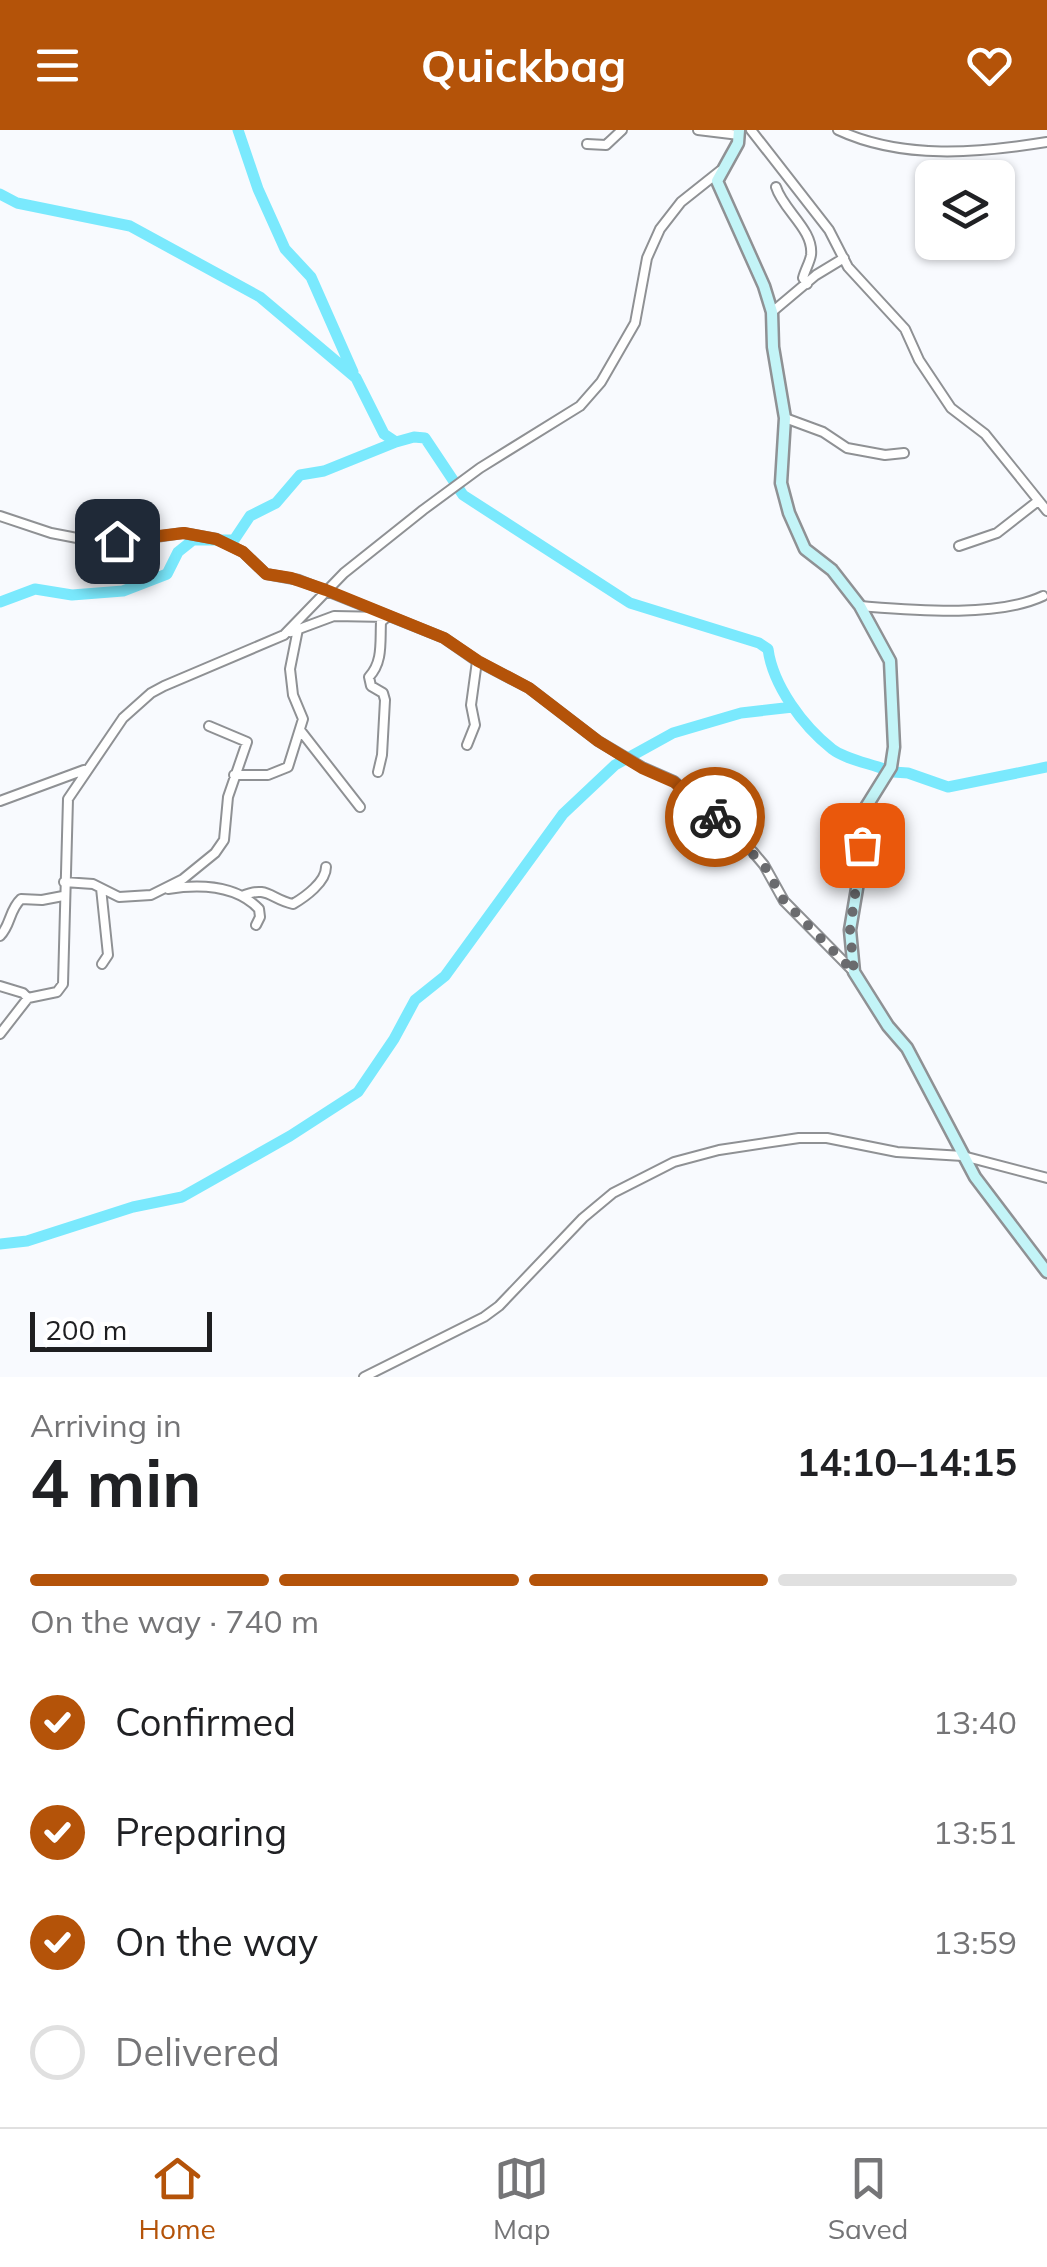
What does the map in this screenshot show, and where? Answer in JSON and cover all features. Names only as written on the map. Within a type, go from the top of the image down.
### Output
[{"type":"street","points":[[587,144],[606,145],[622,130]]},
{"type":"street","points":[[698,130],[739,133],[717,180],[772,312],[785,418],[780,469],[788,514],[804,548],[832,570],[860,606],[890,661],[894,747],[891,767],[862,812],[862,852],[850,930],[854,972]]},
{"type":"street","points":[[751,130],[829,230],[848,268],[905,329],[919,360],[951,408],[985,434],[1047,510]]},
{"type":"street","points":[[838,130],[883,144],[936,152],[980,152],[1047,142]]},
{"type":"street","points":[[284,635],[326,590],[464,479],[580,406],[591,395],[635,323],[647,258],[660,229],[682,202],[720,172]]},
{"type":"street","points":[[776,188],[806,233],[812,252],[804,278],[808,284]]},
{"type":"street","points":[[791,213],[808,203]]},
{"type":"street","points":[[772,312],[844,258]]},
{"type":"street","points":[[785,418],[824,432],[847,448],[904,453]]},
{"type":"street","points":[[959,546],[997,533],[1038,502]]},
{"type":"street","points":[[0,516],[77,538],[128,541],[184,533],[216,539],[243,552],[260,571],[326,590],[444,638],[529,688],[613,750],[674,782],[752,852],[784,901],[854,972],[888,1026],[907,1048],[990,1199],[1047,1272]]},
{"type":"street","points":[[860,606],[1006,608],[1043,596]]},
{"type":"street","points":[[2,985],[28,998],[56,992],[62,984],[66,804],[84,770],[123,718],[151,693],[298,628],[334,616],[387,617]]},
{"type":"street","points":[[378,772],[385,700],[383,693],[371,686],[369,677],[380,658],[381,622],[387,617]]},
{"type":"street","points":[[234,775],[268,774],[288,767],[303,718],[292,696],[290,669],[298,628]]},
{"type":"street","points":[[467,745],[475,725],[472,705],[478,661]]},
{"type":"street","points":[[164,890],[202,864],[224,840],[228,797],[246,742],[209,726]]},
{"type":"street","points":[[300,730],[360,807]]},
{"type":"street","points":[[0,801],[84,770]]},
{"type":"street","points":[[242,896],[264,891],[293,904],[322,882],[326,867]]},
{"type":"street","points":[[64,882],[93,884],[118,897],[135,898],[200,886],[242,896],[259,910],[256,925]]},
{"type":"street","points":[[100,888],[108,954],[102,964]]},
{"type":"street","points":[[0,936],[13,906],[21,899],[63,896]]},
{"type":"street","points":[[0,1034],[28,998]]},
{"type":"street","points":[[364,1377],[484,1317],[613,1193],[674,1162],[718,1150],[814,1137],[898,1152],[963,1156],[1047,1178]]},
{"type":"waterway","points":[[238,130],[258,189],[285,249],[311,277],[353,372]]},
{"type":"waterway","points":[[0,194],[17,203],[130,226],[260,297],[356,378],[384,434],[396,442],[425,438],[463,495],[630,603],[759,643],[768,649],[783,691],[810,729],[837,752],[884,769]]},
{"type":"waterway","points":[[0,602],[35,589],[72,595],[123,591],[167,574],[178,552],[193,540],[234,540],[250,516],[276,503],[300,475],[324,471],[396,442]]},
{"type":"waterway","points":[[0,1244],[27,1241],[133,1207],[182,1197],[358,1092],[415,1000],[445,976],[563,814],[615,765],[673,733],[741,713],[793,707]]},
{"type":"waterway","points":[[893,772],[948,787],[1047,767]]},
{"type":"way so far","points":[[715,817],[764,865],[793,912],[854,972],[850,930],[862,845]]},
{"type":"route","points":[[117,541],[184,533],[216,539],[243,552],[266,574],[326,590],[444,638],[529,688],[598,741],[674,782],[715,817]]}]
